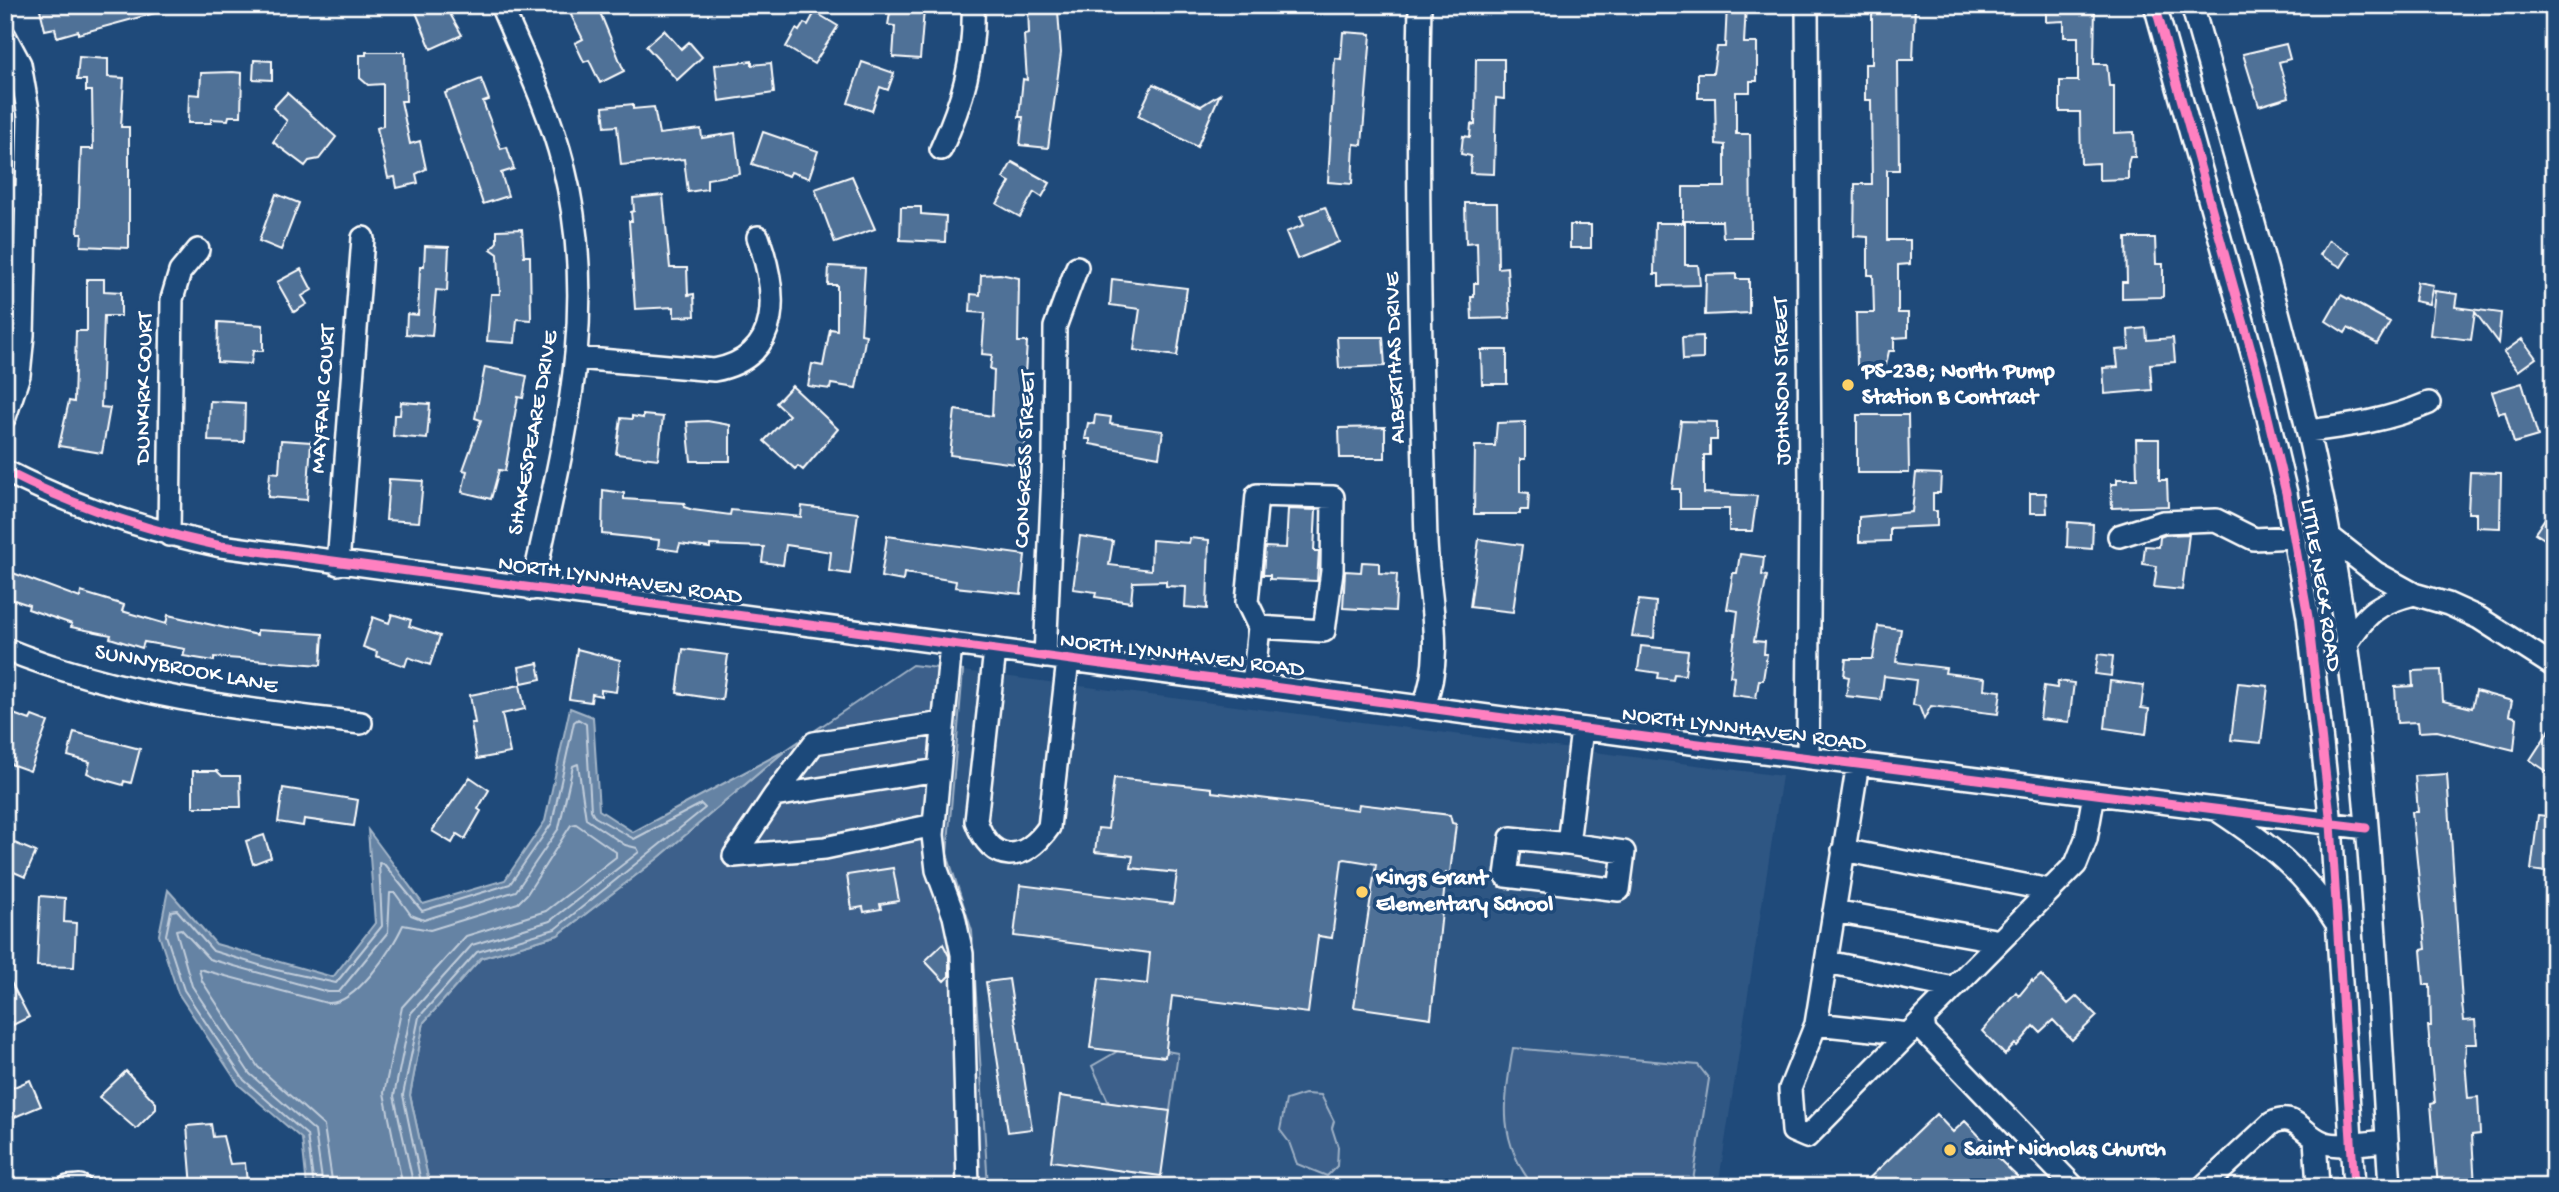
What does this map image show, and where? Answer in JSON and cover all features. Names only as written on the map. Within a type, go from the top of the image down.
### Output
[{"type":"street","name":"SHAKESPEARE DRIVE","points":[[501,5],[545,108],[563,162],[574,214],[581,296],[577,358],[566,431],[532,589]]},
{"type":"street","points":[[941,149],[959,110],[969,75],[974,40],[973,5]]},
{"type":"street","name":"ALBERTHAS DRIVE","points":[[1420,5],[1417,205],[1426,542],[1436,625],[1433,674],[1423,708]]},
{"type":"street","name":"JOHNSON STREET","points":[[1807,5],[1810,487],[1808,757]]},
{"type":"street","name":"LITTLE NECK ROAD","points":[[2155,5],[2257,371],[2294,537],[2322,721],[2354,1187]]},
{"type":"street","name":"LITTLE NECK ROAD","points":[[2192,5],[2308,431],[2330,537],[2347,643],[2366,828],[2390,1187]]},
{"type":"street","points":[[5,36],[20,64],[27,90],[27,198],[20,362],[5,417]]},
{"type":"street","points":[[5,195],[27,198]]},
{"type":"street","points":[[577,358],[714,370],[731,367],[748,357],[768,330],[771,313],[771,282],[758,237]]},
{"type":"street","name":"MAYFAIR COURT","points":[[338,564],[363,238]]},
{"type":"street","name":"DUNKIRK COURT","points":[[169,535],[172,299],[180,272],[198,250]]},
{"type":"street","name":"CONGRESS STREET","points":[[1045,657],[1054,452],[1055,327],[1077,267]]},
{"type":"street","points":[[2308,431],[2370,423],[2400,415],[2428,403]]},
{"type":"street","name":"NORTH LYNNHAVEN ROAD","points":[[5,471],[48,494],[104,516],[169,535],[338,564],[1582,729],[2366,828]]},
{"type":"street","points":[[1253,684],[1259,627],[1247,602],[1256,495],[1332,497],[1332,571],[1325,631],[1259,627]]},
{"type":"street","points":[[2119,536],[2163,522],[2216,520],[2254,538],[2294,537]]},
{"type":"street","points":[[2330,537],[2353,558],[2414,594],[2448,604],[2479,618],[2554,666]]},
{"type":"street","points":[[2347,643],[2359,624],[2381,604],[2414,594]]},
{"type":"street","points":[[951,645],[934,825],[937,870],[954,916],[962,954],[968,1187]]},
{"type":"street","name":"SUNNYBROOK LANE","points":[[5,649],[52,667],[118,686],[276,714],[361,723]]},
{"type":"street","points":[[995,650],[976,821],[981,835],[992,849],[1005,855],[1018,854],[1032,846],[1049,827],[1068,660]]},
{"type":"street","points":[[934,825],[825,849],[734,856],[814,743],[943,723]]},
{"type":"street","points":[[1568,845],[1582,729]]},
{"type":"street","points":[[1858,764],[1816,1024],[1790,1089],[1793,1131],[1807,1136],[2076,864],[2086,839],[2094,794]]},
{"type":"street","points":[[774,796],[938,769]]},
{"type":"street","points":[[2216,809],[2266,842],[2296,869],[2319,895],[2337,924]]},
{"type":"street","points":[[1511,838],[1568,845],[1624,852],[1619,890],[1506,876],[1511,838]]},
{"type":"street","points":[[1843,850],[2050,890]]},
{"type":"street","points":[[1834,911],[2000,941]]},
{"type":"street","points":[[1827,961],[1954,988]]},
{"type":"street","points":[[1816,1024],[1916,1027],[1926,1032],[2074,1187]]},
{"type":"street","points":[[2203,1187],[2272,1123],[2281,1118],[2299,1123],[2315,1139],[2328,1144],[2387,1141]]},
{"type":"street","points":[[2315,1139],[2318,1187]]},
{"type":"street","points":[[68,1187],[80,1186]]},
{"type":"shaded area","points":[[912,665],[963,671],[947,854],[972,931],[988,1187],[430,1187],[410,1095],[424,1022],[481,958],[558,935],[657,859],[786,750]]},
{"type":"shaded area","name":"Kings Grant Elementary School","points":[[963,671],[1782,776],[1718,1187],[988,1187],[972,931],[947,854]]},
{"type":"shaded area","points":[[1513,1048],[1698,1065],[1709,1079],[1692,1187],[1534,1187],[1514,1153],[1506,1120],[1507,1086]]},
{"type":"shaded area","points":[[1118,1051],[1164,1057],[1166,1051],[1178,1053],[1170,1111],[1109,1103],[1092,1066]]},
{"type":"shaded area","points":[[1305,1094],[1321,1095],[1334,1121],[1332,1128],[1338,1147],[1337,1166],[1327,1176],[1297,1164],[1289,1142],[1280,1130],[1286,1100]]},
{"type":"water","points":[[570,708],[593,717],[599,810],[633,832],[786,750],[657,859],[558,935],[481,958],[424,1022],[410,1095],[430,1187],[307,1187],[302,1139],[239,1085],[178,993],[159,935],[168,890],[216,944],[333,977],[375,923],[368,830],[423,904],[505,880],[545,821]]},
{"type":"building","points":[[39,5],[165,5],[166,10],[78,34],[78,31],[57,37],[55,28],[45,30]]},
{"type":"building","points":[[413,5],[445,5],[462,35],[431,49]]},
{"type":"building","points":[[566,5],[597,5],[624,71],[600,83],[589,60],[584,62],[575,43],[583,39]]},
{"type":"building","points":[[1028,5],[1055,5],[1058,11],[1061,53],[1048,148],[1020,145],[1023,117],[1019,117],[1023,79],[1027,80],[1024,35],[1029,34]]},
{"type":"building","points":[[1727,5],[1746,5],[1744,43],[1757,43],[1757,81],[1750,81],[1750,92],[1736,92],[1736,134],[1750,134],[1751,237],[1723,237],[1722,221],[1683,221],[1683,187],[1725,187],[1725,145],[1716,144],[1715,98],[1698,98],[1698,73],[1713,73],[1717,47],[1725,47]]},
{"type":"building","points":[[1872,5],[1915,5],[1913,60],[1898,60],[1899,170],[1887,170],[1887,240],[1910,240],[1910,264],[1898,265],[1898,313],[1908,313],[1908,337],[1894,338],[1894,351],[1889,351],[1886,365],[1857,365],[1856,313],[1874,313],[1873,275],[1868,275],[1868,237],[1854,236],[1855,184],[1872,184],[1871,100],[1865,100],[1865,64],[1872,64]]},
{"type":"building","points":[[2046,5],[2095,5],[2094,64],[2107,64],[2109,86],[2114,86],[2114,133],[2134,132],[2135,157],[2130,157],[2128,179],[2099,180],[2099,163],[2081,164],[2080,112],[2060,112],[2060,81],[2078,81],[2078,37],[2064,37],[2064,21],[2046,22]]},
{"type":"building","points":[[891,7],[924,10],[920,59],[893,57],[895,26],[888,25]]},
{"type":"building","points":[[815,12],[838,26],[814,64],[786,47],[796,29],[799,31],[804,23],[808,25]]},
{"type":"building","points":[[664,30],[681,49],[689,42],[702,57],[677,80],[646,46]]},
{"type":"building","points":[[1343,32],[1371,34],[1362,145],[1354,144],[1352,184],[1328,182],[1335,58],[1341,59]]},
{"type":"building","points":[[2286,44],[2290,59],[2279,62],[2289,97],[2259,106],[2243,54]]},
{"type":"building","points":[[366,52],[405,52],[406,101],[401,101],[410,144],[420,141],[426,169],[416,174],[418,183],[397,188],[395,177],[388,178],[377,128],[383,126],[383,84],[368,85],[360,78],[360,55],[366,55]]},
{"type":"building","points":[[79,57],[108,59],[108,77],[124,78],[121,127],[129,127],[129,248],[81,246],[82,233],[78,233],[81,149],[93,149],[92,91],[86,91],[86,80],[77,80]]},
{"type":"building","points":[[1476,59],[1504,59],[1504,99],[1496,98],[1494,174],[1470,173],[1471,156],[1461,154],[1463,136],[1470,137],[1471,124],[1475,125]]},
{"type":"building","points":[[254,60],[272,61],[272,80],[253,79]]},
{"type":"building","points":[[752,61],[752,65],[771,63],[774,93],[719,101],[715,65]]},
{"type":"building","points":[[862,62],[894,73],[888,90],[880,87],[872,111],[848,103]]},
{"type":"building","points":[[201,73],[242,73],[241,116],[229,116],[228,120],[211,119],[211,123],[188,123],[189,94],[200,95]]},
{"type":"building","points":[[481,79],[489,100],[483,102],[501,149],[507,147],[514,169],[501,173],[508,196],[483,204],[445,93]]},
{"type":"building","points":[[1153,84],[1201,106],[1220,94],[1197,147],[1138,116]]},
{"type":"building","points":[[287,93],[336,137],[319,159],[309,161],[305,166],[273,142],[287,121],[273,108]]},
{"type":"building","points":[[633,104],[633,109],[654,107],[659,134],[701,129],[702,138],[735,133],[740,174],[707,179],[707,189],[688,192],[684,159],[621,165],[617,126],[605,127],[603,107]]},
{"type":"building","points":[[763,132],[818,151],[809,178],[791,172],[789,176],[752,164]]},
{"type":"building","points":[[1012,162],[1050,183],[1042,197],[1034,192],[1020,217],[997,204],[1010,182],[1003,178]]},
{"type":"building","points":[[852,176],[875,229],[835,243],[815,189]]},
{"type":"building","points":[[276,194],[299,203],[281,250],[259,241]]},
{"type":"building","points":[[663,195],[670,268],[687,268],[688,295],[694,294],[695,316],[674,317],[674,307],[635,309],[629,221],[632,221],[631,212],[634,211],[633,198]]},
{"type":"building","points":[[1465,203],[1497,203],[1498,268],[1507,267],[1510,318],[1472,319],[1471,297],[1474,297],[1474,283],[1478,283],[1477,242],[1466,243]]},
{"type":"building","points":[[901,207],[921,207],[921,214],[946,216],[945,242],[900,240]]},
{"type":"building","points":[[1325,207],[1339,242],[1297,259],[1286,232],[1304,225],[1300,216]]},
{"type":"building","points":[[1655,223],[1685,223],[1685,265],[1698,265],[1700,285],[1659,286],[1659,274],[1654,274]]},
{"type":"building","points":[[1570,225],[1591,225],[1591,248],[1570,248]]},
{"type":"building","points":[[522,229],[524,256],[530,256],[531,320],[517,319],[515,343],[487,341],[491,294],[500,294],[498,254],[491,249],[497,242],[497,230]]},
{"type":"building","points":[[2126,238],[2155,238],[2156,264],[2163,264],[2163,297],[2122,298],[2122,282],[2127,282]]},
{"type":"building","points":[[2329,240],[2350,253],[2341,267],[2320,255]]},
{"type":"building","points":[[425,246],[449,247],[447,291],[436,290],[432,336],[406,334],[407,314],[418,315],[420,266],[424,266]]},
{"type":"building","points":[[829,266],[865,268],[861,334],[866,335],[856,388],[831,384],[830,389],[808,386],[812,364],[823,366],[830,329],[837,330],[837,285],[828,285]]},
{"type":"building","points":[[301,269],[312,290],[302,296],[307,304],[294,312],[277,282]]},
{"type":"building","points":[[1000,274],[1019,278],[1018,342],[1027,342],[1021,439],[1026,440],[1023,463],[1015,464],[950,455],[955,410],[992,416],[992,355],[982,354],[985,313],[970,312],[971,294],[980,295],[981,275]]},
{"type":"building","points":[[1736,274],[1736,279],[1749,279],[1749,313],[1705,315],[1706,275]]},
{"type":"building","points":[[87,279],[104,279],[104,291],[121,292],[121,316],[104,316],[101,407],[110,408],[102,453],[59,446],[69,401],[74,402],[76,331],[87,331]]},
{"type":"building","points":[[1112,279],[1187,288],[1177,356],[1134,350],[1140,309],[1110,305]]},
{"type":"building","points":[[2417,282],[2433,285],[2429,304],[2414,301]]},
{"type":"building","points":[[2435,291],[2457,294],[2455,307],[2501,313],[2498,343],[2475,312],[2471,340],[2430,335]]},
{"type":"building","points":[[2341,295],[2390,322],[2377,344],[2348,328],[2345,333],[2326,321]]},
{"type":"building","points":[[218,322],[263,325],[263,351],[253,351],[251,364],[217,362]]},
{"type":"building","points":[[2146,328],[2147,340],[2173,338],[2175,362],[2150,364],[2152,390],[2105,394],[2103,368],[2118,367],[2116,350],[2129,349],[2128,330]]},
{"type":"building","points":[[1703,336],[1703,359],[1683,360],[1682,337]]},
{"type":"building","points":[[1337,337],[1383,337],[1385,366],[1339,368]]},
{"type":"building","points":[[2522,339],[2536,358],[2518,371],[2504,352]]},
{"type":"building","points":[[1481,350],[1507,350],[1507,384],[1482,384]]},
{"type":"building","points":[[485,367],[527,376],[523,398],[518,397],[505,471],[499,470],[491,499],[462,492],[467,471],[463,470],[481,420],[475,418]]},
{"type":"building","points":[[2522,383],[2538,436],[2514,443],[2505,412],[2499,413],[2492,392]]},
{"type":"building","points":[[792,386],[838,429],[803,470],[798,466],[795,469],[764,441],[789,415],[776,403]]},
{"type":"building","points":[[210,401],[245,403],[244,442],[208,441]]},
{"type":"building","points":[[401,402],[430,404],[427,439],[393,436],[394,415],[400,415]]},
{"type":"building","points":[[643,415],[663,417],[658,459],[616,454],[621,418],[643,418]]},
{"type":"building","points":[[1095,415],[1111,417],[1110,424],[1163,431],[1159,457],[1090,444],[1090,439],[1085,439],[1088,423],[1094,424]]},
{"type":"building","points":[[1857,415],[1908,415],[1909,473],[1857,473]]},
{"type":"building","points":[[707,421],[730,425],[730,461],[691,461],[687,422]]},
{"type":"building","points":[[1681,421],[1717,422],[1717,440],[1710,440],[1710,455],[1704,455],[1704,493],[1757,496],[1752,531],[1729,531],[1729,509],[1680,509],[1680,489],[1672,489]]},
{"type":"building","points":[[1525,422],[1525,459],[1520,459],[1520,492],[1529,493],[1528,510],[1520,510],[1520,514],[1474,514],[1475,446],[1495,446],[1497,423]]},
{"type":"building","points":[[1385,427],[1385,458],[1340,458],[1339,428]]},
{"type":"building","points":[[2136,439],[2159,439],[2159,480],[2167,480],[2168,506],[2112,508],[2111,484],[2117,484],[2117,479],[2137,479]]},
{"type":"building","points":[[281,440],[311,442],[307,500],[268,497],[270,472],[279,473]]},
{"type":"building","points":[[2470,472],[2501,473],[2500,528],[2476,527],[2476,513],[2468,513]]},
{"type":"building","points":[[1916,473],[1941,474],[1940,493],[1933,493],[1933,511],[1937,511],[1937,526],[1890,528],[1890,541],[1859,542],[1859,517],[1912,512]]},
{"type":"building","points":[[389,479],[423,481],[419,522],[386,520]]},
{"type":"building","points":[[603,490],[624,493],[624,499],[685,503],[684,507],[693,510],[730,515],[731,510],[801,517],[802,506],[858,513],[850,574],[829,571],[831,552],[813,549],[786,545],[783,565],[762,562],[764,547],[710,545],[710,548],[680,544],[678,551],[658,548],[659,540],[602,534]]},
{"type":"building","points":[[2030,493],[2046,493],[2047,513],[2030,513]]},
{"type":"building","points":[[2554,505],[2554,545],[2535,533]]},
{"type":"building","points":[[1288,509],[1316,510],[1314,551],[1319,551],[1317,581],[1270,579],[1270,575],[1263,575],[1265,547],[1286,548]]},
{"type":"building","points":[[2068,522],[2093,524],[2092,549],[2067,547]]},
{"type":"building","points":[[2189,534],[2182,590],[2154,587],[2157,566],[2143,564],[2145,546],[2159,547],[2160,537],[2165,535]]},
{"type":"building","points":[[887,536],[1025,555],[1021,594],[955,587],[956,581],[904,573],[903,581],[881,577]]},
{"type":"building","points":[[1080,536],[1113,541],[1109,565],[1151,570],[1152,540],[1189,543],[1190,538],[1209,540],[1207,609],[1185,607],[1186,587],[1166,586],[1166,581],[1133,582],[1131,602],[1095,597],[1096,592],[1073,589]]},
{"type":"building","points":[[1479,539],[1522,545],[1513,612],[1470,607]]},
{"type":"building","points":[[1740,554],[1764,557],[1762,575],[1767,576],[1754,641],[1765,642],[1764,654],[1767,654],[1763,680],[1759,680],[1756,698],[1732,695],[1734,677],[1730,676],[1738,611],[1727,609],[1733,573],[1737,573]]},
{"type":"building","points":[[1362,562],[1379,563],[1379,573],[1397,574],[1395,611],[1343,608],[1345,571],[1361,572]]},
{"type":"building","points":[[5,570],[80,598],[81,592],[124,605],[122,611],[166,624],[168,615],[257,635],[257,630],[323,634],[321,665],[214,657],[214,661],[183,656],[185,649],[144,642],[142,648],[110,638],[111,635],[71,627],[72,624],[28,609],[29,605],[5,597]]},
{"type":"building","points":[[1639,600],[1656,602],[1654,638],[1632,636]]},
{"type":"building","points":[[392,614],[411,620],[409,626],[440,636],[430,665],[408,657],[405,666],[376,656],[377,652],[363,647],[373,617],[389,623]]},
{"type":"building","points":[[1878,626],[1901,629],[1896,662],[1946,668],[1945,673],[1985,678],[1984,689],[2001,691],[1998,714],[1931,706],[1924,719],[1919,706],[1913,705],[1916,680],[1884,676],[1881,700],[1846,696],[1849,677],[1844,676],[1846,659],[1873,659]]},
{"type":"building","points":[[1641,646],[1688,651],[1685,675],[1674,674],[1673,680],[1658,678],[1659,673],[1638,670]]},
{"type":"building","points":[[577,649],[620,660],[616,692],[601,690],[601,696],[592,694],[591,702],[569,699]]},
{"type":"building","points":[[683,649],[728,655],[722,700],[677,693]]},
{"type":"building","points":[[2098,654],[2113,656],[2111,676],[2095,674]]},
{"type":"building","points":[[538,663],[541,679],[522,683],[519,667]]},
{"type":"building","points":[[2441,670],[2443,701],[2472,708],[2476,691],[2512,701],[2509,715],[2517,718],[2514,750],[2437,731],[2419,732],[2418,722],[2397,723],[2395,687],[2413,686],[2412,671]]},
{"type":"building","points":[[2058,681],[2074,683],[2069,722],[2040,719],[2044,686],[2057,688]]},
{"type":"building","points":[[2110,681],[2144,685],[2141,708],[2149,709],[2146,734],[2105,728]]},
{"type":"building","points":[[2238,683],[2268,686],[2261,743],[2231,740]]},
{"type":"building","points":[[520,685],[525,709],[502,714],[510,753],[477,759],[470,695]]},
{"type":"building","points":[[5,711],[30,720],[32,716],[48,722],[30,771],[5,762]]},
{"type":"building","points":[[2554,723],[2554,776],[2530,760]]},
{"type":"building","points":[[74,732],[140,749],[131,783],[124,781],[123,785],[98,778],[87,773],[90,762],[68,756]]},
{"type":"building","points":[[193,771],[217,771],[222,776],[240,776],[241,807],[193,807]]},
{"type":"building","points":[[2447,774],[2464,1021],[2475,1020],[2477,1044],[2466,1044],[2465,1060],[2468,1098],[2478,1097],[2480,1134],[2472,1135],[2475,1187],[2438,1187],[2431,1104],[2435,1103],[2428,1026],[2431,1026],[2430,985],[2424,985],[2421,950],[2426,949],[2412,812],[2418,812],[2415,776]]},
{"type":"building","points":[[470,777],[489,790],[465,839],[457,834],[452,843],[432,831]]},
{"type":"building","points":[[1114,778],[1212,788],[1212,792],[1358,810],[1359,804],[1450,815],[1452,823],[1456,824],[1450,873],[1446,873],[1431,1018],[1354,1007],[1376,864],[1345,859],[1342,860],[1332,938],[1318,936],[1308,1013],[1172,996],[1165,1057],[1090,1048],[1099,978],[1147,984],[1150,953],[1014,936],[1020,885],[1173,904],[1177,873],[1131,868],[1133,856],[1095,852],[1098,828],[1108,829]]},
{"type":"building","points":[[283,788],[358,800],[354,826],[304,819],[303,826],[278,822]]},
{"type":"building","points":[[2538,815],[2554,817],[2554,873],[2531,870]]},
{"type":"building","points":[[264,835],[271,857],[253,864],[246,841]]},
{"type":"building","points":[[5,839],[36,852],[25,877],[5,868]]},
{"type":"building","points":[[893,868],[899,901],[880,904],[881,909],[864,912],[863,907],[852,909],[847,875]]},
{"type":"building","points":[[40,896],[65,898],[64,922],[76,923],[74,967],[37,966]]},
{"type":"building","points":[[943,944],[949,956],[949,976],[944,981],[925,961]]},
{"type":"building","points":[[5,971],[29,1017],[5,1029]]},
{"type":"building","points":[[2041,975],[2068,1004],[2077,996],[2097,1016],[2072,1040],[2053,1020],[2040,1032],[2034,1026],[2017,1046],[2015,1044],[2005,1055],[1982,1031],[2016,992],[2019,996],[2032,980],[2033,982]]},
{"type":"building","points":[[1009,979],[1032,1129],[1008,1132],[986,982]]},
{"type":"building","points":[[126,1071],[156,1103],[156,1109],[136,1129],[99,1097]]},
{"type":"building","points":[[30,1080],[41,1106],[5,1121],[5,1091]]},
{"type":"building","points":[[1060,1096],[1170,1111],[1161,1176],[1051,1161]]},
{"type":"building","name":"Saint Nicholas Church","points":[[1936,1114],[1953,1132],[1965,1121],[1989,1146],[1993,1142],[2004,1153],[1998,1158],[2028,1187],[1860,1187]]},
{"type":"building","points":[[211,1124],[213,1137],[223,1136],[230,1164],[245,1163],[247,1182],[192,1187],[187,1126]]},
{"type":"cycle path","points":[[2155,5],[2257,371],[2286,493],[2308,617],[2331,824],[2354,1187]]},
{"type":"cycle path","points":[[5,471],[58,496],[111,516],[165,533],[221,546],[1675,741],[2366,828]]},
{"type":"place","name":"PS-238; North Pump Station B Contract","points":[[1848,385]]},
{"type":"place","name":"Kings Grant Elementary School","points":[[1362,892]]},
{"type":"place","name":"Saint Nicholas Church","points":[[1950,1150]]}]
